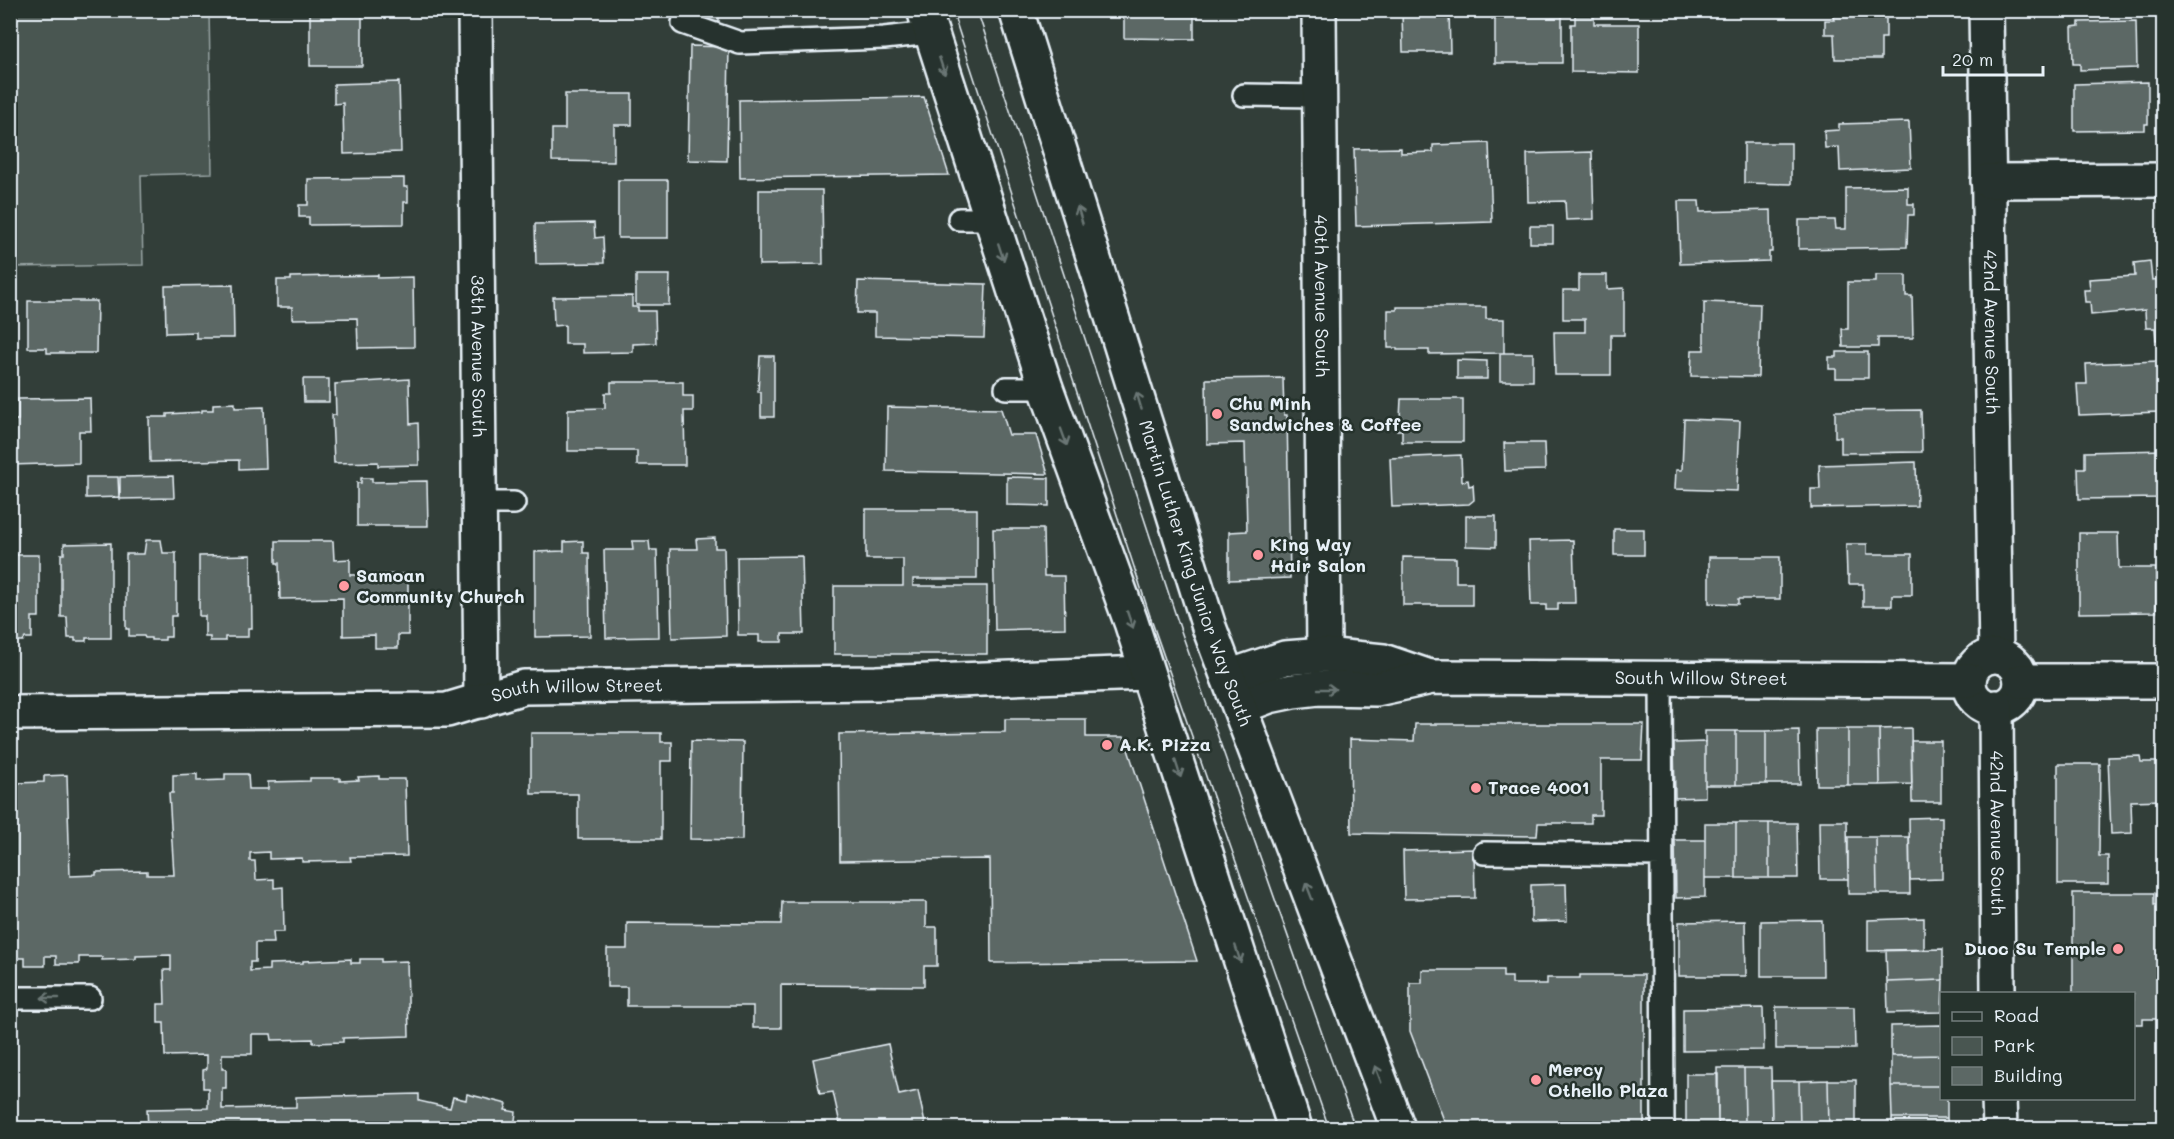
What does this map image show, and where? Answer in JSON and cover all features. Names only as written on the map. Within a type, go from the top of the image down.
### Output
[{"type":"street","name":"38th Avenue South","points":[[475,10],[481,701]]},
{"type":"street","name":"Martin Luther King Junior Way South","points":[[1016,10],[1209,627],[1398,1128]]},
{"type":"street","name":"40th Avenue South","points":[[1319,10],[1324,655]]},
{"type":"street","name":"42nd Avenue South","points":[[1986,10],[1996,655]]},
{"type":"street","points":[[928,22],[975,219],[1046,388],[1131,622],[1295,1128]]},
{"type":"street","points":[[1988,181],[2163,180]]},
{"type":"street","name":"South Willow Street","points":[[1228,677],[1285,658],[1324,655],[1383,662],[1432,677]]},
{"type":"street","points":[[1996,655],[2012,662],[2018,668],[2021,681],[2019,693],[2014,700],[1996,708],[1982,704],[1975,699],[1969,680],[1973,667],[1979,660],[1996,655]]},
{"type":"street","name":"South Willow Street","points":[[10,713],[447,710],[524,687],[876,683],[1146,673]]},
{"type":"street","name":"South Willow Street","points":[[1240,708],[1269,696],[1293,691],[1320,688],[1376,689],[1432,677],[1969,680]]},
{"type":"street","points":[[2021,681],[2163,681]]},
{"type":"street","name":"42nd Avenue South","points":[[1996,708],[1998,992]]},
{"type":"street","points":[[1999,1100],[2000,1128]]},
{"type":"lane","points":[[683,23],[740,43],[884,38],[928,22]]},
{"type":"lane","points":[[1244,95],[1320,96]]},
{"type":"lane","points":[[1006,388],[1046,388]]},
{"type":"lane","points":[[478,503],[514,503]]},
{"type":"lane","points":[[1661,678],[1663,1128]]},
{"type":"lane","points":[[1484,853],[1661,855]]},
{"type":"lane","points":[[10,998],[90,998]]},
{"type":"green space","points":[[10,11],[209,11],[212,173],[141,175],[143,265],[11,267]]},
{"type":"building","points":[[310,10],[362,10],[362,66],[310,66]]},
{"type":"building","points":[[696,10],[813,10],[719,14],[719,22],[697,22]]},
{"type":"building","points":[[1124,10],[1194,10],[1194,39],[1124,38]]},
{"type":"building","points":[[1402,10],[1449,10],[1450,52],[1403,52]]},
{"type":"building","points":[[1492,10],[1552,10],[1552,16],[1562,16],[1562,63],[1495,63],[1495,19],[1492,19]]},
{"type":"building","points":[[1831,10],[1876,10],[1876,13],[1886,13],[1886,38],[1881,38],[1881,59],[1835,59],[1834,34],[1825,34],[1825,20],[1834,20]]},
{"type":"building","points":[[1575,15],[1594,15],[1594,24],[1639,24],[1639,73],[1571,72],[1571,24],[1575,24]]},
{"type":"building","points":[[2136,21],[2137,68],[2080,70],[2080,64],[2073,64],[2072,27],[2079,26],[2079,22]]},
{"type":"building","points":[[690,46],[729,47],[727,161],[688,160]]},
{"type":"building","points":[[399,82],[401,152],[344,154],[343,103],[334,104],[334,84]]},
{"type":"building","points":[[2148,82],[2148,124],[2145,124],[2145,130],[2074,131],[2074,84]]},
{"type":"building","points":[[565,94],[632,94],[632,125],[614,125],[614,162],[552,161],[552,129],[565,129]]},
{"type":"building","points":[[924,97],[949,175],[740,178],[739,100]]},
{"type":"building","points":[[1909,122],[1911,168],[1840,171],[1839,147],[1825,148],[1824,131],[1839,130],[1839,124]]},
{"type":"building","points":[[1489,143],[1492,222],[1356,226],[1354,149],[1401,148],[1401,153],[1433,152],[1433,145]]},
{"type":"building","points":[[1744,143],[1791,143],[1791,184],[1744,183]]},
{"type":"building","points":[[1592,152],[1594,219],[1566,220],[1565,201],[1528,202],[1527,154]]},
{"type":"building","points":[[404,178],[404,187],[408,187],[408,202],[404,202],[404,224],[309,225],[309,217],[299,217],[299,205],[308,205],[308,179]]},
{"type":"building","points":[[618,180],[668,180],[668,238],[618,238]]},
{"type":"building","points":[[1908,187],[1908,204],[1914,204],[1914,215],[1908,215],[1907,247],[1799,249],[1799,220],[1835,220],[1836,229],[1846,229],[1846,188]]},
{"type":"building","points":[[759,190],[822,190],[823,264],[759,265]]},
{"type":"building","points":[[1678,201],[1699,201],[1700,212],[1771,210],[1772,252],[1769,252],[1769,261],[1680,264]]},
{"type":"building","points":[[594,223],[595,238],[603,237],[604,263],[536,264],[535,224]]},
{"type":"building","points":[[1530,226],[1553,226],[1553,243],[1530,243]]},
{"type":"building","points":[[2150,261],[2152,280],[2164,279],[2164,339],[2156,340],[2155,328],[2146,328],[2145,310],[2091,315],[2090,302],[2085,302],[2084,290],[2090,290],[2089,279],[2135,276],[2134,263]]},
{"type":"building","points":[[378,275],[378,278],[413,277],[414,347],[358,348],[357,318],[292,319],[292,307],[277,307],[277,280],[291,280],[291,277]]},
{"type":"building","points":[[636,275],[670,275],[669,305],[636,305]]},
{"type":"building","points":[[1579,275],[1607,275],[1607,289],[1624,288],[1624,335],[1611,335],[1611,375],[1555,375],[1554,332],[1585,332],[1585,319],[1563,319],[1563,290],[1579,290]]},
{"type":"building","points":[[1876,275],[1906,275],[1906,296],[1912,296],[1913,338],[1878,338],[1878,347],[1843,347],[1842,329],[1848,329],[1848,282],[1876,282]]},
{"type":"building","points":[[858,281],[986,284],[984,338],[875,336],[875,313],[857,313]]},
{"type":"building","points":[[233,285],[234,338],[196,338],[196,332],[166,333],[165,286]]},
{"type":"building","points":[[632,296],[632,307],[638,307],[638,311],[655,311],[656,343],[633,344],[633,352],[583,353],[583,344],[565,344],[565,325],[554,326],[553,297]]},
{"type":"building","points":[[28,301],[97,301],[96,353],[47,353],[47,348],[28,348]]},
{"type":"building","points":[[1704,302],[1760,304],[1758,377],[1691,376],[1692,350],[1704,350]]},
{"type":"building","points":[[1397,307],[1486,307],[1486,319],[1504,319],[1504,353],[1429,354],[1429,350],[1388,348],[1388,310],[1397,310]]},
{"type":"building","points":[[1837,352],[1868,352],[1868,378],[1836,378],[1836,369],[1829,369],[1829,357],[1837,357]]},
{"type":"building","points":[[1500,353],[1533,353],[1533,381],[1500,381]]},
{"type":"building","points":[[760,356],[774,356],[774,417],[761,417],[761,392],[758,392]]},
{"type":"building","points":[[1457,360],[1487,361],[1487,379],[1457,379]]},
{"type":"building","points":[[2158,361],[2160,412],[2079,415],[2077,384],[2087,384],[2086,364]]},
{"type":"building","points":[[1283,378],[1284,415],[1287,415],[1290,578],[1229,580],[1229,532],[1247,531],[1245,443],[1207,444],[1206,379]]},
{"type":"building","points":[[303,379],[329,379],[329,402],[304,402]]},
{"type":"building","points":[[409,379],[410,424],[418,423],[419,465],[378,466],[378,462],[334,463],[332,415],[336,415],[335,384]]},
{"type":"building","points":[[611,382],[683,382],[683,396],[693,396],[693,411],[684,411],[685,465],[637,465],[637,451],[568,451],[568,409],[605,408],[605,393],[611,393]]},
{"type":"building","points":[[90,398],[91,431],[79,431],[79,463],[10,465],[10,420],[18,420],[18,399]]},
{"type":"building","points":[[1401,399],[1463,399],[1463,442],[1402,442],[1402,430],[1396,430],[1396,419],[1400,419]]},
{"type":"building","points":[[235,403],[235,408],[264,407],[266,468],[239,469],[239,460],[150,462],[149,417],[202,412],[202,410],[213,410],[213,404]]},
{"type":"building","points":[[887,407],[1001,409],[1009,435],[1036,435],[1048,474],[886,471]]},
{"type":"building","points":[[1921,410],[1922,452],[1841,453],[1841,437],[1835,437],[1835,411]]},
{"type":"building","points":[[1684,419],[1740,421],[1737,491],[1675,489],[1676,470],[1682,470]]},
{"type":"building","points":[[1504,443],[1544,443],[1545,470],[1505,471]]},
{"type":"building","points":[[2164,450],[2164,498],[2079,499],[2078,468],[2085,468],[2085,452]]},
{"type":"building","points":[[1461,455],[1462,481],[1468,480],[1469,486],[1473,485],[1474,500],[1469,504],[1392,507],[1390,458]]},
{"type":"building","points":[[1916,462],[1917,506],[1811,508],[1811,489],[1820,489],[1819,465]]},
{"type":"building","points":[[173,476],[174,498],[120,499],[120,477]]},
{"type":"building","points":[[86,477],[118,477],[119,497],[86,498]]},
{"type":"building","points":[[1007,477],[1049,478],[1049,506],[1007,505]]},
{"type":"building","points":[[361,478],[372,478],[372,482],[427,481],[428,526],[357,526],[357,483],[361,483]]},
{"type":"building","points":[[866,509],[977,509],[977,579],[913,579],[913,586],[987,586],[987,654],[834,654],[834,586],[903,586],[903,559],[866,559]]},
{"type":"building","points":[[1466,516],[1496,516],[1496,547],[1466,546]]},
{"type":"building","points":[[993,529],[1043,529],[1044,576],[1064,576],[1065,628],[995,630]]},
{"type":"building","points":[[1614,529],[1644,529],[1644,555],[1614,555]]},
{"type":"building","points":[[2079,533],[2118,533],[2119,568],[2156,568],[2156,612],[2079,613]]},
{"type":"building","points":[[715,538],[715,548],[724,548],[726,636],[672,638],[670,549],[697,549],[696,539]]},
{"type":"building","points":[[146,540],[161,540],[163,553],[176,553],[176,616],[171,616],[171,637],[165,637],[165,640],[129,636],[129,629],[126,629],[126,554],[144,554]]},
{"type":"building","points":[[1573,540],[1575,603],[1558,603],[1558,610],[1546,610],[1546,605],[1531,605],[1529,541]]},
{"type":"building","name":"Samoan Community Church","points":[[276,541],[333,541],[334,560],[350,559],[350,575],[408,574],[408,635],[398,635],[398,648],[375,648],[375,635],[343,636],[343,598],[280,599]]},
{"type":"building","points":[[583,541],[583,553],[589,553],[590,636],[535,637],[535,552],[564,551],[564,542]]},
{"type":"building","points":[[632,541],[649,541],[650,550],[657,550],[659,637],[606,638],[604,550],[633,550]]},
{"type":"building","points":[[111,543],[111,638],[86,638],[86,641],[75,641],[75,638],[68,638],[67,617],[61,617],[61,554],[64,554],[64,544]]},
{"type":"building","points":[[1846,544],[1867,544],[1867,554],[1912,554],[1912,595],[1892,595],[1892,606],[1863,606],[1863,584],[1849,584]]},
{"type":"building","points":[[10,555],[39,555],[39,617],[32,617],[32,638],[25,638],[23,641],[14,641],[10,638]]},
{"type":"building","points":[[251,555],[252,628],[248,628],[248,637],[225,637],[225,641],[210,641],[210,637],[205,637],[205,616],[199,616],[199,556]]},
{"type":"building","points":[[802,556],[804,634],[782,634],[782,642],[759,642],[759,635],[738,635],[737,557]]},
{"type":"building","points":[[1403,557],[1456,558],[1456,582],[1472,582],[1472,605],[1403,605]]},
{"type":"building","points":[[1709,557],[1780,557],[1780,599],[1738,599],[1738,604],[1709,603]]},
{"type":"building","points":[[1005,719],[1086,719],[1086,737],[1124,737],[1197,961],[991,963],[990,859],[840,861],[839,734],[1005,732]]},
{"type":"building","name":"Trace 4001","points":[[1415,724],[1644,724],[1642,760],[1601,760],[1601,815],[1591,815],[1591,823],[1538,823],[1537,836],[1351,833],[1350,739],[1414,741]]},
{"type":"building","points":[[1911,728],[1912,784],[1880,785],[1879,729]]},
{"type":"building","points":[[1816,729],[1848,729],[1848,785],[1817,785]]},
{"type":"building","points":[[1848,729],[1879,729],[1880,785],[1848,785]]},
{"type":"building","points":[[1799,730],[1800,784],[1766,784],[1766,731]]},
{"type":"building","points":[[1705,731],[1736,731],[1736,785],[1705,785]]},
{"type":"building","points":[[1736,731],[1766,731],[1766,784],[1736,785]]},
{"type":"building","points":[[531,733],[661,733],[661,742],[672,742],[672,761],[661,761],[661,839],[578,839],[578,794],[531,794]]},
{"type":"building","points":[[691,741],[743,742],[742,840],[690,839]]},
{"type":"building","points":[[1911,741],[1941,741],[1941,802],[1912,802]]},
{"type":"building","points":[[1705,742],[1705,797],[1675,798],[1674,743]]},
{"type":"building","points":[[2140,756],[2141,762],[2164,762],[2164,800],[2131,801],[2132,833],[2111,834],[2108,757]]},
{"type":"building","points":[[2058,764],[2100,764],[2099,856],[2108,856],[2108,884],[2058,884]]},
{"type":"building","points":[[197,774],[197,781],[225,780],[225,774],[248,774],[249,789],[268,789],[268,782],[310,781],[310,778],[340,778],[340,781],[379,776],[379,779],[405,779],[407,856],[350,857],[351,861],[302,862],[302,858],[269,859],[269,852],[250,853],[250,861],[255,861],[256,880],[274,879],[274,888],[283,887],[284,932],[273,932],[274,943],[255,943],[255,962],[250,962],[250,971],[269,970],[269,964],[303,963],[303,961],[351,959],[351,963],[360,963],[360,959],[381,959],[381,962],[407,961],[409,1036],[343,1038],[343,1042],[313,1043],[313,1039],[272,1040],[271,1034],[252,1034],[252,1054],[222,1054],[222,1069],[226,1069],[226,1088],[222,1088],[222,1109],[296,1107],[296,1097],[419,1094],[419,1101],[450,1108],[453,1097],[466,1100],[467,1094],[507,1104],[505,1110],[516,1112],[514,1128],[148,1128],[147,1109],[208,1108],[208,1088],[203,1088],[203,1070],[207,1069],[207,1055],[165,1056],[164,1023],[158,1023],[158,1004],[165,1004],[164,970],[171,970],[171,955],[102,960],[102,957],[79,957],[79,964],[56,964],[56,956],[45,956],[45,966],[25,966],[25,958],[14,958],[14,965],[10,965],[10,777],[17,777],[17,783],[44,782],[44,776],[67,775],[70,876],[96,875],[96,872],[147,871],[147,875],[174,875],[169,793],[173,793],[173,775]]},
{"type":"building","points":[[1942,817],[1942,879],[1910,880],[1909,818]]},
{"type":"building","points":[[1819,821],[1847,821],[1848,879],[1820,879]]},
{"type":"building","points":[[1705,823],[1736,823],[1736,878],[1705,878]]},
{"type":"building","points":[[1736,823],[1769,823],[1769,878],[1736,878]]},
{"type":"building","points":[[1769,823],[1797,823],[1798,878],[1769,878]]},
{"type":"building","points":[[1848,837],[1876,837],[1877,894],[1848,894]]},
{"type":"building","points":[[1876,837],[1909,837],[1910,894],[1877,894]]},
{"type":"building","points":[[1675,840],[1705,840],[1705,897],[1676,898]]},
{"type":"building","points":[[1474,849],[1475,898],[1404,899],[1403,851]]},
{"type":"building","points":[[1566,884],[1567,921],[1531,922],[1531,885]]},
{"type":"building","name":"Duoc Su Temple","points":[[2073,893],[2154,893],[2154,905],[2164,905],[2164,1019],[2143,1019],[2143,1024],[2135,1024],[2135,992],[2073,992]]},
{"type":"building","points":[[782,902],[926,902],[926,927],[937,927],[937,966],[924,966],[924,986],[781,985],[781,1028],[753,1028],[753,1006],[627,1006],[627,987],[607,987],[607,949],[627,949],[627,923],[781,924]]},
{"type":"building","points":[[1924,918],[1924,950],[1868,951],[1868,920]]},
{"type":"building","points":[[1822,920],[1823,976],[1761,976],[1761,921]]},
{"type":"building","points":[[1745,921],[1746,976],[1679,976],[1679,922]]},
{"type":"building","points":[[1943,949],[1943,980],[1887,982],[1886,950]]},
{"type":"building","name":"Mercy Othello Plaza","points":[[1422,970],[1503,970],[1503,977],[1512,977],[1512,984],[1547,984],[1547,978],[1580,978],[1580,975],[1644,975],[1644,1128],[1447,1128],[1410,1031],[1410,983],[1422,983]]},
{"type":"building","points":[[1943,980],[1943,992],[1940,992],[1940,1012],[1888,1013],[1887,982]]},
{"type":"building","points":[[1776,1007],[1854,1007],[1855,1049],[1776,1049]]},
{"type":"building","points":[[1763,1008],[1764,1050],[1683,1051],[1683,1009]]},
{"type":"building","points":[[1940,1025],[1940,1055],[1891,1056],[1891,1026]]},
{"type":"building","points":[[2159,1038],[2164,1038],[2164,1092],[2159,1092]]},
{"type":"building","points":[[888,1044],[899,1095],[918,1091],[926,1128],[841,1128],[833,1092],[820,1094],[813,1059]]},
{"type":"building","points":[[1940,1055],[1940,1086],[1891,1086],[1891,1056]]},
{"type":"building","points":[[1717,1068],[1744,1068],[1745,1122],[1718,1122]]},
{"type":"building","points":[[1744,1068],[1771,1068],[1772,1122],[1745,1122]]},
{"type":"building","points":[[1686,1074],[1718,1074],[1718,1127],[1686,1127]]},
{"type":"building","points":[[1828,1080],[1856,1080],[1856,1128],[1829,1128]]},
{"type":"building","points":[[1828,1080],[1829,1128],[1800,1128],[1799,1081]]},
{"type":"building","points":[[1771,1081],[1799,1081],[1800,1128],[1772,1128]]},
{"type":"building","points":[[1891,1086],[1940,1086],[1940,1100],[1947,1100],[1947,1118],[1892,1118]]},
{"type":"building","points":[[1892,1118],[1947,1118],[1948,1128],[1892,1128]]},
{"type":"tram line","points":[[952,10],[1152,622],[1329,1128]]},
{"type":"tram line","points":[[977,10],[1180,628],[1355,1128]]},
{"type":"place","name":"Chu Minh Sandwiches & Coffee","points":[[1217,414]]},
{"type":"place","name":"King Way Hair Salon","points":[[1258,555]]},
{"type":"place","name":"Samoan Community Church","points":[[344,586]]},
{"type":"place","name":"A.K. Pizza","points":[[1107,745]]},
{"type":"place","name":"Trace 4001","points":[[1476,788]]},
{"type":"place","name":"Duoc Su Temple","points":[[2118,949]]},
{"type":"place","name":"Mercy Othello Plaza","points":[[1536,1080]]}]
